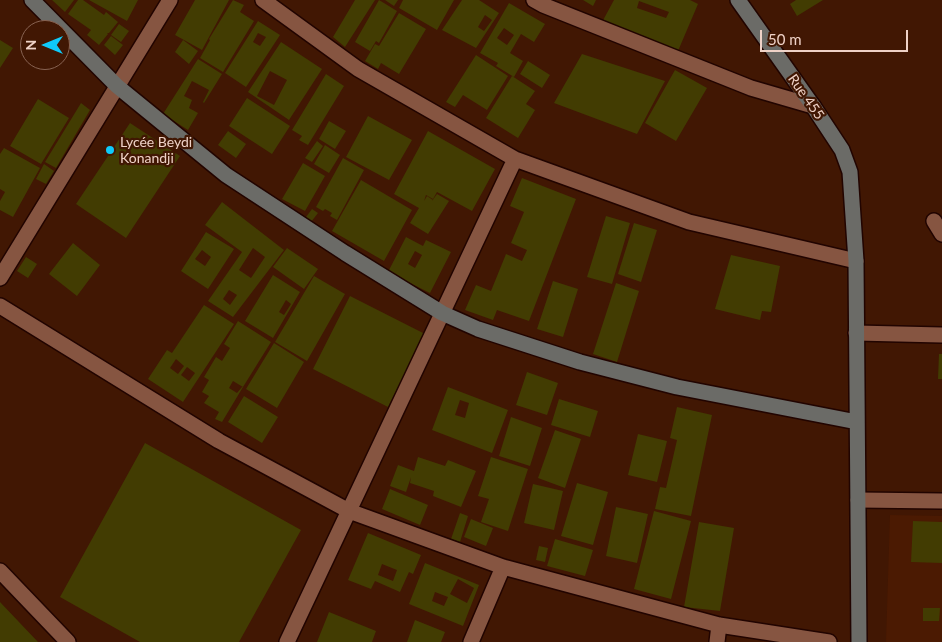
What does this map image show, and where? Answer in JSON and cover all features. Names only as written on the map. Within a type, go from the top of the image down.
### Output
[{"type":"street","points":[[32,0],[117,86],[226,175],[345,253],[442,313],[478,329],[580,362],[677,387],[857,422]]},
{"type":"street","points":[[0,278],[170,0]]},
{"type":"street","points":[[263,0],[358,69],[515,159],[689,222],[856,261]]},
{"type":"street","name":"Rue 455","points":[[738,0],[842,150],[850,172],[856,261],[859,642]]},
{"type":"street","points":[[541,2],[751,88],[813,106]]},
{"type":"street","points":[[286,642],[515,159]]},
{"type":"street","points":[[0,306],[219,441],[349,511],[503,568],[719,625],[829,642]]},
{"type":"street","points":[[856,333],[942,335]]},
{"type":"street","points":[[858,500],[942,501]]},
{"type":"street","points":[[471,642],[503,568]]},
{"type":"street","points":[[0,571],[68,642]]},
{"type":"street","points":[[717,642],[719,625]]},
{"type":"shaded area","points":[[890,515],[942,516],[942,642],[886,642]]},
{"type":"building","points":[[52,0],[74,0],[65,12]]},
{"type":"building","points":[[78,0],[83,0],[104,15],[106,12],[118,22],[99,45],[87,35],[91,30],[68,14]]},
{"type":"building","points":[[89,0],[138,0],[127,21]]},
{"type":"building","points":[[195,0],[229,0],[202,50],[175,35]]},
{"type":"building","points":[[233,0],[244,5],[240,12],[254,21],[223,72],[200,58],[209,39]]},
{"type":"building","points":[[355,0],[375,0],[345,47],[333,37]]},
{"type":"building","points":[[379,0],[397,11],[379,43],[376,41],[370,51],[355,42]]},
{"type":"building","points":[[385,0],[398,0],[394,6]]},
{"type":"building","points":[[403,0],[454,0],[437,30],[399,8]]},
{"type":"building","points":[[462,0],[479,0],[499,13],[476,48],[442,30]],"holes":[[[485,15],[492,20],[484,31],[478,27]]]},
{"type":"building","points":[[583,0],[596,0],[593,6]]},
{"type":"building","points":[[614,0],[690,0],[698,4],[678,51],[601,24]],"holes":[[[639,1],[669,12],[666,18],[637,8]]]},
{"type":"building","points":[[796,0],[823,0],[797,16],[790,4]]},
{"type":"building","points":[[509,3],[545,24],[534,42],[521,34],[510,53],[523,61],[514,77],[496,66],[498,63],[480,53]],"holes":[[[504,28],[514,35],[507,45],[497,38]]]},
{"type":"building","points":[[399,13],[426,29],[399,74],[381,63],[378,69],[365,61],[375,44],[379,46]]},
{"type":"building","points":[[258,21],[280,35],[246,87],[225,73]],"holes":[[[258,33],[266,37],[260,46],[253,42]]]},
{"type":"building","points":[[119,24],[129,31],[121,42],[111,35]]},
{"type":"building","points":[[111,36],[123,45],[115,55],[104,45]]},
{"type":"building","points":[[0,40],[13,48],[0,68]]},
{"type":"building","points":[[183,40],[198,51],[189,64],[175,52]]},
{"type":"building","points":[[281,42],[322,69],[289,120],[248,92]],"holes":[[[270,71],[287,80],[274,105],[257,96]]]},
{"type":"building","points":[[582,54],[665,81],[637,134],[554,103]]},
{"type":"building","points":[[476,55],[508,76],[487,110],[463,95],[455,107],[446,102]]},
{"type":"building","points":[[198,59],[222,74],[204,103],[209,90],[192,81],[184,96],[192,100],[189,108],[198,113],[188,130],[163,114]]},
{"type":"building","points":[[528,61],[550,75],[542,88],[520,74]]},
{"type":"building","points":[[675,70],[707,88],[676,141],[645,123]]},
{"type":"building","points":[[326,74],[344,86],[308,145],[299,140],[302,136],[292,130]]},
{"type":"building","points":[[512,76],[535,91],[526,104],[535,110],[518,138],[486,118]]},
{"type":"building","points":[[247,98],[290,126],[272,154],[229,126]]},
{"type":"building","points":[[38,99],[69,118],[41,164],[10,146]]},
{"type":"building","points":[[81,103],[90,110],[56,168],[45,162]]},
{"type":"building","points":[[368,116],[412,140],[389,180],[346,157]]},
{"type":"building","points":[[329,121],[346,131],[335,149],[319,139]]},
{"type":"building","points":[[130,123],[180,156],[126,238],[76,204]]},
{"type":"building","points":[[228,131],[246,144],[236,158],[218,145]]},
{"type":"building","points":[[428,131],[495,169],[472,211],[437,192],[433,199],[426,195],[424,201],[427,196],[433,200],[437,194],[449,201],[428,234],[410,223],[419,208],[394,194]]},
{"type":"building","points":[[317,141],[323,146],[312,162],[305,158]]},
{"type":"building","points":[[325,145],[340,155],[329,173],[314,164]]},
{"type":"building","points":[[4,148],[40,168],[13,217],[0,210],[0,201],[5,192],[0,189],[0,154]]},
{"type":"building","points":[[343,158],[364,170],[337,220],[330,216],[332,213],[316,207]]},
{"type":"building","points":[[303,163],[325,176],[305,211],[282,199]]},
{"type":"building","points":[[44,164],[54,171],[46,184],[36,179]]},
{"type":"building","points":[[522,178],[576,199],[529,321],[497,310],[493,320],[465,310],[476,285],[491,291],[506,254],[522,261],[527,250],[511,243],[524,212],[510,206]]},
{"type":"building","points":[[361,180],[412,210],[384,261],[332,231]]},
{"type":"building","points":[[222,202],[284,250],[233,317],[208,301],[242,252],[205,225]],"holes":[[[253,248],[265,257],[251,278],[239,270]],[[229,290],[237,295],[230,305],[223,299]]]},
{"type":"building","points":[[312,209],[318,213],[311,222],[306,217]]},
{"type":"building","points":[[606,216],[630,223],[612,284],[587,277]]},
{"type":"building","points":[[634,223],[657,230],[641,282],[618,274]]},
{"type":"building","points":[[206,232],[234,249],[208,289],[181,271]],"holes":[[[202,250],[211,257],[205,266],[195,259]]]},
{"type":"building","points":[[406,237],[423,246],[426,240],[451,252],[430,293],[388,272]],"holes":[[[415,251],[422,255],[415,268],[408,264]]]},
{"type":"building","points":[[73,243],[100,265],[77,296],[49,274]]},
{"type":"building","points":[[287,248],[318,269],[304,289],[273,267]]},
{"type":"building","points":[[731,255],[780,266],[771,312],[762,311],[760,320],[715,309]]},
{"type":"building","points":[[26,257],[37,264],[28,278],[17,271]]},
{"type":"building","points":[[273,275],[300,292],[273,338],[245,321]],"holes":[[[286,300],[291,304],[284,315],[279,312]]]},
{"type":"building","points":[[314,276],[345,294],[307,361],[275,342]]},
{"type":"building","points":[[553,281],[578,289],[563,337],[537,329]]},
{"type":"building","points":[[616,283],[639,291],[617,362],[593,354]]},
{"type":"building","points":[[350,296],[425,334],[388,407],[313,369]]},
{"type":"building","points":[[204,305],[234,324],[183,402],[148,379],[167,350],[172,353]],"holes":[[[176,359],[184,366],[178,374],[170,368]],[[187,367],[195,373],[189,381],[181,375]]]},
{"type":"building","points":[[238,321],[271,342],[222,422],[215,419],[219,412],[204,403],[209,396],[202,392],[209,380],[204,377],[216,357],[222,361],[230,348],[224,344]],"holes":[[[233,381],[243,387],[237,393],[229,388]]]},
{"type":"building","points":[[274,343],[304,362],[277,408],[246,389]]},
{"type":"building","points":[[939,354],[942,354],[942,379],[938,379]]},
{"type":"building","points":[[527,372],[558,383],[547,415],[516,405]]},
{"type":"building","points":[[448,387],[508,410],[492,453],[432,430]],"holes":[[[460,400],[469,403],[465,418],[455,415]]]},
{"type":"building","points":[[244,396],[278,417],[262,443],[228,422]]},
{"type":"building","points":[[559,399],[598,411],[590,437],[551,425]]},
{"type":"building","points":[[677,407],[712,415],[691,516],[655,509],[660,487],[666,488],[677,440],[670,438]]},
{"type":"building","points":[[511,417],[542,428],[530,466],[499,456]]},
{"type":"building","points":[[555,430],[581,439],[565,488],[538,478]]},
{"type":"building","points":[[638,434],[667,441],[657,482],[628,475]]},
{"type":"building","points":[[145,443],[301,530],[239,642],[140,642],[60,597]]},
{"type":"building","points":[[418,457],[445,466],[448,460],[476,471],[461,507],[433,496],[434,491],[410,483],[411,477],[406,492],[390,486],[398,465],[414,471]]},
{"type":"building","points":[[491,457],[528,469],[508,531],[481,522],[489,499],[478,496]]},
{"type":"building","points":[[577,483],[608,492],[593,545],[561,536]]},
{"type":"building","points":[[533,484],[563,491],[554,530],[524,523]]},
{"type":"building","points":[[390,489],[428,505],[420,525],[382,509]]},
{"type":"building","points":[[616,507],[648,514],[637,563],[606,556]]},
{"type":"building","points":[[654,511],[691,521],[671,599],[634,589]]},
{"type":"building","points":[[460,513],[468,516],[460,542],[451,539]]},
{"type":"building","points":[[471,519],[493,528],[486,546],[464,537]]},
{"type":"building","points":[[913,521],[942,522],[942,563],[911,562]]},
{"type":"building","points":[[699,522],[734,528],[720,611],[684,607]]},
{"type":"building","points":[[368,533],[421,555],[413,574],[409,572],[400,592],[375,581],[371,589],[348,580]],"holes":[[[382,564],[397,570],[393,581],[378,575]]]},
{"type":"building","points":[[555,539],[593,550],[585,576],[547,566]]},
{"type":"building","points":[[539,546],[548,548],[545,562],[536,560]]},
{"type":"building","points":[[425,563],[479,585],[463,626],[409,604]],"holes":[[[458,579],[474,588],[467,603],[450,594]],[[435,592],[448,597],[444,606],[432,601]]]},
{"type":"building","points":[[0,602],[38,642],[0,642]]},
{"type":"building","points":[[923,608],[940,608],[939,621],[923,621]]},
{"type":"building","points":[[329,612],[376,631],[372,642],[317,642]]},
{"type":"building","points":[[415,620],[445,632],[441,642],[407,642]]},
{"type":"place","name":"Lycée Beydi Konandji","points":[[110,150]]}]
